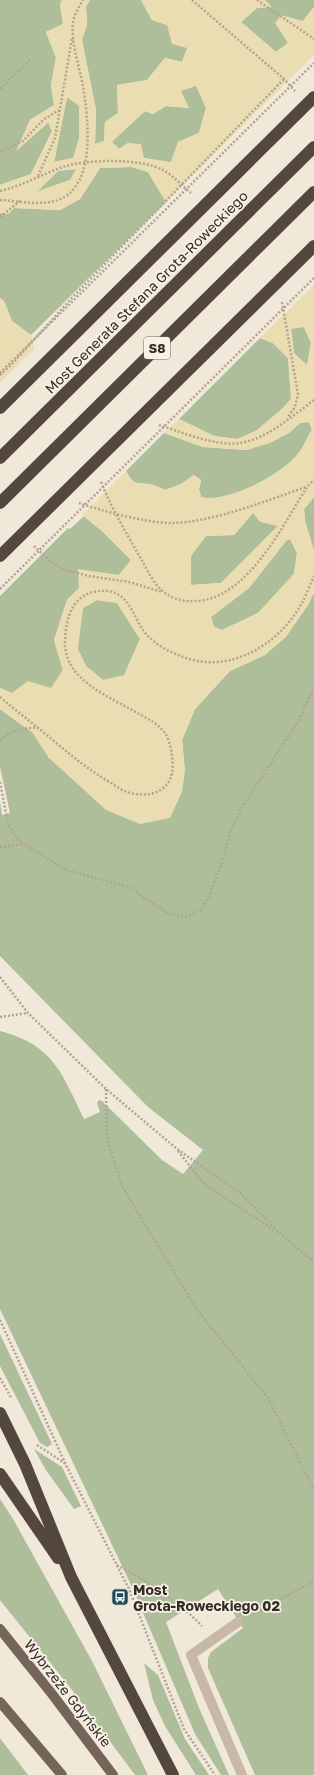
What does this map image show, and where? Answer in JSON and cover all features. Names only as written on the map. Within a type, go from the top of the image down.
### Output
[{"type":"highway","points":[[0,408],[314,97]]},
{"type":"highway","name":"Most Generała Stefana Grota-Roweckiego","points":[[0,458],[314,147]]},
{"type":"highway","name":"S8","points":[[0,503],[314,192]]},
{"type":"highway","points":[[0,556],[314,246]]},
{"type":"highway","points":[[0,1413],[25,1464],[71,1577],[173,1775]]},
{"type":"highway","points":[[0,1474],[71,1577]]},
{"type":"main road","name":"Wybrzeże Gdyńskie","points":[[0,1629],[52,1694],[113,1775]]},
{"type":"main road","points":[[0,1702],[62,1775]]},
{"type":"lane","points":[[238,1622],[191,1655],[242,1775]]},
{"type":"path","points":[[38,177],[55,138],[73,35],[73,21],[83,0]]},
{"type":"path","points":[[192,0],[284,80],[299,96]]},
{"type":"path","points":[[256,0],[314,39]]},
{"type":"path","points":[[0,200],[58,200],[76,187],[82,175],[87,154],[87,123],[83,85],[73,35]]},
{"type":"path","points":[[0,89],[30,60]]},
{"type":"path","points":[[0,374],[314,63]]},
{"type":"path","points":[[0,374],[12,364],[70,300],[284,80]]},
{"type":"path","points":[[0,152],[23,141],[43,120],[60,109]]},
{"type":"path","points":[[0,217],[20,201]]},
{"type":"path","points":[[0,589],[314,278]]},
{"type":"path","points":[[285,420],[295,407],[298,394]]},
{"type":"path","points":[[154,423],[219,442],[238,444],[252,440],[314,400]]},
{"type":"path","points":[[98,476],[114,513],[153,580],[163,592]]},
{"type":"path","points":[[34,545],[51,562],[65,570],[89,576],[129,582],[163,592],[174,598],[187,602],[215,598],[229,591],[252,568],[271,545],[307,487],[314,480]]},
{"type":"path","points":[[72,500],[98,510],[171,523],[215,516],[307,487]]},
{"type":"path","points":[[0,697],[86,768],[126,792],[144,795],[158,792],[169,783],[172,772],[172,758],[166,734],[156,724],[88,684],[75,672],[67,659],[65,647],[66,624],[73,607],[81,597],[89,593],[99,590],[113,592],[127,600],[138,623],[149,637],[169,651],[195,661],[207,663],[226,662],[250,654],[265,644],[281,630],[301,604],[314,576]]},
{"type":"path","points":[[0,782],[8,824],[12,833],[24,844],[66,870],[129,887],[167,913],[179,916],[194,914],[201,910],[208,898],[223,860],[230,832],[241,809],[299,720],[314,687]]},
{"type":"path","points":[[0,740],[8,733],[20,729],[38,728]]},
{"type":"path","points":[[0,847],[24,844]]},
{"type":"path","points":[[0,978],[28,1013],[106,1088],[177,1149],[240,1193],[281,1234],[314,1262]]},
{"type":"path","points":[[0,1017],[28,1013]]},
{"type":"path","points":[[106,1088],[107,1139],[123,1188],[197,1310],[268,1398],[314,1490]]},
{"type":"path","points":[[177,1149],[204,1184],[281,1234]]},
{"type":"path","points":[[0,1320],[66,1465],[129,1589],[184,1729],[215,1775]]},
{"type":"path","points":[[0,1378],[13,1401]]},
{"type":"path","points":[[34,1443],[66,1465]]},
{"type":"path","points":[[116,1565],[149,1582],[179,1604],[214,1638]]},
{"type":"path","points":[[238,1622],[314,1582]]},
{"type":"green space","points":[[0,0],[62,0],[60,5],[63,24],[46,32],[56,58],[51,85],[54,105],[30,120],[17,150],[49,122],[52,131],[31,174],[0,185]]},
{"type":"green space","points":[[90,0],[141,0],[152,20],[167,25],[188,47],[182,62],[165,58],[147,80],[117,85],[118,113],[105,122],[104,141],[95,144],[96,110],[82,40],[87,24],[86,6]]},
{"type":"green space","points":[[265,0],[314,0],[314,7],[303,21],[276,23],[288,43],[276,52],[241,22],[257,8],[271,7]]},
{"type":"green space","points":[[196,85],[206,108],[199,133],[178,142],[171,163],[144,158],[128,143],[119,149],[111,141],[145,111],[153,114],[166,106],[188,108],[180,91]]},
{"type":"green space","points":[[67,97],[79,105],[79,139],[73,158],[54,162]]},
{"type":"green space","points":[[132,167],[148,172],[166,202],[31,335],[12,321],[4,301],[0,298],[0,213],[8,214],[14,208],[60,210],[80,199],[100,168]]},
{"type":"green space","points":[[77,169],[70,180],[36,192],[58,171]]},
{"type":"green space","points":[[304,327],[311,343],[307,366],[294,353],[291,328]]},
{"type":"green space","points":[[260,338],[273,343],[288,358],[291,399],[282,409],[256,431],[237,439],[214,436],[179,419]]},
{"type":"green space","points":[[309,422],[312,430],[293,460],[255,485],[225,496],[212,498],[201,497],[199,489],[201,480],[194,475],[181,484],[165,490],[151,484],[135,482],[126,471],[164,433],[203,447],[247,450],[289,433],[300,423]]},
{"type":"green space","points":[[314,497],[313,551],[305,521],[304,509]]},
{"type":"green space","points":[[253,513],[278,526],[221,583],[191,585],[190,556],[206,536],[234,535]]},
{"type":"green space","points":[[84,516],[103,532],[131,560],[119,575],[79,588],[67,600],[54,640],[63,670],[51,689],[28,682],[12,693],[0,688],[0,596],[68,528],[70,529]]},
{"type":"green space","points":[[290,539],[297,553],[294,574],[258,613],[222,630],[214,627],[211,617],[249,588],[286,541]]},
{"type":"green space","points":[[314,592],[314,1775],[255,1775],[208,1668],[208,1658],[211,1652],[243,1628],[218,1589],[166,1622],[199,1708],[229,1775],[221,1775],[195,1734],[132,1587],[0,1309],[0,1031],[33,1044],[45,1053],[62,1075],[84,1119],[100,1112],[97,1103],[99,1100],[102,1101],[162,1160],[183,1174],[203,1150],[148,1107],[0,956],[0,802],[2,815],[10,813],[0,767],[0,709],[33,733],[49,758],[185,771],[182,740],[195,709],[230,671],[265,655],[308,605]]},
{"type":"green space","points":[[97,600],[117,603],[140,639],[124,676],[103,680],[86,666],[77,649],[83,608]]},
{"type":"green space","points":[[0,1334],[52,1444],[47,1447],[40,1443],[0,1366]]},
{"type":"green space","points":[[34,1449],[62,1467],[81,1506],[74,1509],[46,1470]]},
{"type":"green space","points":[[0,1499],[13,1519],[92,1661],[148,1775],[135,1775],[69,1686],[0,1600]]},
{"type":"green space","points":[[144,1663],[158,1675],[185,1739],[209,1775],[196,1775],[165,1726],[153,1700]]},
{"type":"green space","points":[[0,1738],[28,1775],[0,1775]]},
{"type":"sand","points":[[62,0],[90,0],[86,7],[87,24],[82,40],[96,110],[95,144],[104,141],[105,122],[118,113],[117,85],[147,80],[165,58],[182,62],[187,48],[172,44],[167,25],[152,20],[141,0],[265,0],[272,7],[257,8],[241,22],[276,52],[288,43],[275,23],[281,15],[303,21],[314,7],[314,55],[166,202],[148,172],[132,167],[100,168],[80,199],[60,210],[14,208],[8,214],[0,213],[0,185],[31,174],[52,132],[48,122],[16,151],[30,120],[54,105],[51,85],[56,58],[46,32],[63,24],[60,5]],"holes":[[[196,86],[206,108],[199,133],[178,142],[171,162],[144,158],[141,144],[128,143],[119,149],[112,142],[145,111],[153,114],[166,106],[189,108],[181,91]],[[67,97],[79,106],[79,139],[73,158],[54,162]],[[76,169],[70,180],[37,192],[58,171]]]},
{"type":"sand","points":[[314,285],[314,497],[304,509],[305,521],[314,550],[314,592],[308,605],[286,637],[265,655],[230,671],[195,709],[182,740],[185,771],[182,792],[170,818],[140,824],[106,810],[49,758],[33,733],[0,709],[0,688],[12,693],[28,681],[51,688],[63,670],[54,640],[67,600],[79,588],[78,569],[119,575],[131,560],[103,532],[82,515],[126,471],[135,482],[151,484],[165,490],[181,484],[194,475],[201,480],[199,489],[201,497],[212,498],[239,492],[269,477],[293,460],[302,449],[312,430],[309,422],[300,423],[289,433],[270,443],[247,450],[203,447],[164,433],[179,419],[214,436],[237,439],[256,431],[282,409],[291,399],[288,358],[273,343],[260,338]],"holes":[[[304,327],[311,343],[307,365],[294,353],[291,329]],[[253,513],[260,522],[278,526],[221,583],[191,585],[191,556],[206,536],[234,535]],[[290,539],[297,553],[294,574],[258,613],[222,630],[214,627],[211,617],[249,588],[286,541]],[[97,600],[117,603],[140,639],[124,675],[103,680],[86,666],[78,649],[83,608]]]},
{"type":"sand","points":[[0,298],[4,301],[12,321],[31,335],[34,349],[0,383]]},
{"type":"place","name":"Most Grota-Roweckiego 02","points":[[120,1597]]}]
